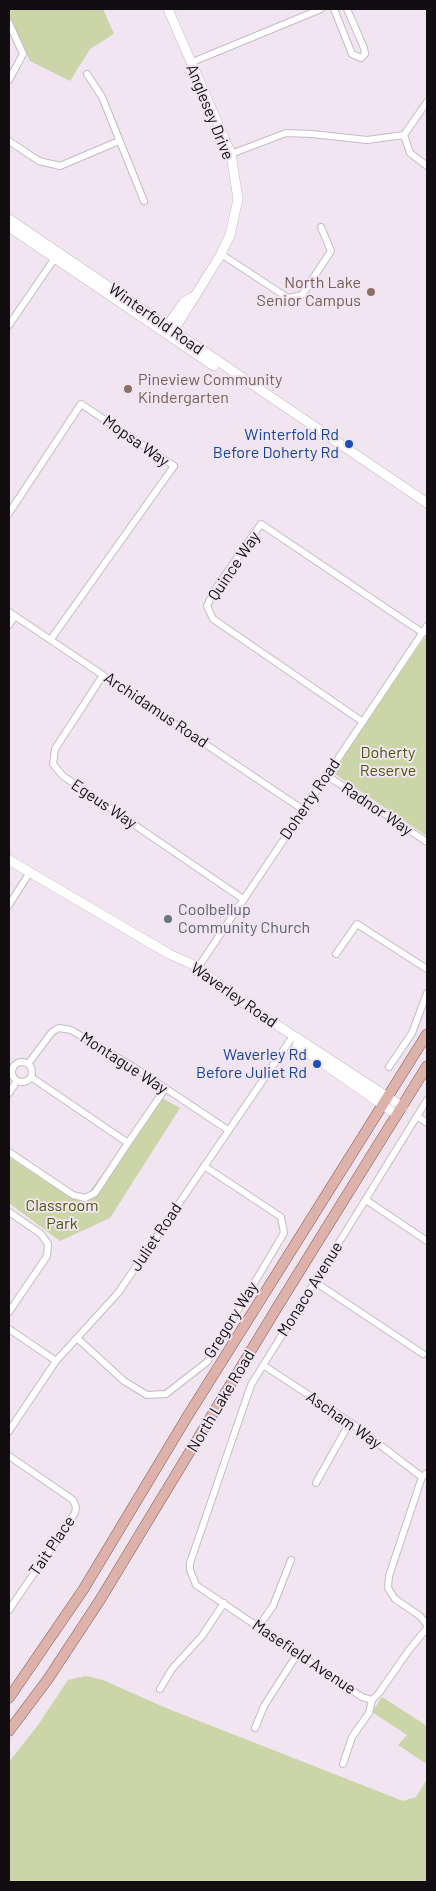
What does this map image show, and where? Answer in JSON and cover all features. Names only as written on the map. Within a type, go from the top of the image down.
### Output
[{"type":"main road","name":"Anglesey Drive","points":[[168,9],[231,154],[238,199],[230,235],[222,254],[193,298],[184,302],[169,331]]},
{"type":"main road","name":"Winterfold Road","points":[[9,219],[57,255],[427,503]]},
{"type":"main road","name":"Winterfold Road","points":[[9,226],[57,255]]},
{"type":"main road","name":"Winterfold Road","points":[[169,331],[427,510]]},
{"type":"main road","name":"Waverley Road","points":[[9,860],[29,875]]},
{"type":"main road","name":"Waverley Road","points":[[9,866],[29,875],[197,969],[228,1000],[292,1038],[400,1111]]},
{"type":"main road","name":"North Lake Road","points":[[9,1698],[83,1590],[192,1409],[427,1034]]},
{"type":"main road","name":"North Lake Road","points":[[9,1731],[48,1679],[100,1600],[278,1306],[427,1066]]},
{"type":"street","points":[[190,63],[321,9]]},
{"type":"street","points":[[334,9],[352,54],[361,58],[364,54],[364,48],[347,9]]},
{"type":"street","points":[[9,23],[24,54],[9,80]]},
{"type":"street","points":[[87,74],[102,97],[144,201]]},
{"type":"street","points":[[231,154],[286,134],[312,134],[367,140],[404,135],[427,102]]},
{"type":"street","points":[[404,135],[410,152],[427,166]]},
{"type":"street","points":[[9,141],[39,161],[60,166],[119,141]]},
{"type":"street","points":[[222,254],[288,298],[302,295],[331,251],[320,227]]},
{"type":"street","points":[[9,325],[57,255]]},
{"type":"street","name":"Mopsa Way","points":[[9,513],[81,404],[174,466],[51,639]]},
{"type":"street","name":"Quince Way","points":[[363,722],[213,620],[207,606],[214,591],[261,524],[423,633]]},
{"type":"street","points":[[9,625],[12,614]]},
{"type":"street","name":"Archidamus Road","points":[[12,614],[302,809]]},
{"type":"street","name":"Doherty Road","points":[[197,969],[302,809],[427,626]]},
{"type":"street","name":"Egeus Way","points":[[103,675],[55,749],[53,764],[63,776],[243,899]]},
{"type":"street","name":"Radnor Way","points":[[326,775],[427,842]]},
{"type":"street","points":[[9,905],[29,875]]},
{"type":"street","points":[[336,954],[357,924],[427,969]]},
{"type":"street","points":[[389,1067],[412,1033],[427,993]]},
{"type":"street","name":"Montague Way","points":[[28,1064],[52,1032],[59,1028],[65,1029],[94,1043],[228,1130]]},
{"type":"street","name":"Juliet Road","points":[[9,1431],[56,1361],[118,1294],[292,1038]]},
{"type":"street","points":[[20,1062],[28,1064],[32,1072],[31,1077],[24,1082],[17,1080],[12,1073],[11,1066],[20,1062]]},
{"type":"street","points":[[31,1077],[128,1143]]},
{"type":"street","points":[[9,1092],[17,1080]]},
{"type":"street","points":[[9,1152],[73,1195],[85,1198],[95,1192],[165,1089]]},
{"type":"street","name":"Monaco Avenue","points":[[190,1574],[190,1563],[251,1385],[427,1100]]},
{"type":"street","points":[[417,1116],[427,1123]]},
{"type":"street","name":"Gregory Way","points":[[77,1338],[124,1381],[147,1396],[166,1394],[207,1362],[284,1233],[281,1218],[204,1166]]},
{"type":"street","points":[[366,1200],[427,1241]]},
{"type":"street","points":[[9,1212],[41,1234],[48,1244],[46,1256],[9,1312]]},
{"type":"street","points":[[315,1282],[423,1354]]},
{"type":"street","points":[[9,1330],[56,1361]]},
{"type":"street","name":"Ascham Way","points":[[263,1365],[350,1422],[425,1475]]},
{"type":"street","points":[[316,1483],[350,1422]]},
{"type":"street","name":"Tait Place","points":[[9,1456],[73,1500],[76,1507],[75,1513],[9,1610]]},
{"type":"street","points":[[425,1475],[389,1576],[388,1588],[395,1600],[420,1616],[427,1626]]},
{"type":"street","points":[[260,1626],[273,1606],[291,1560]]},
{"type":"street","name":"Masefield Avenue","points":[[190,1574],[196,1585],[260,1626],[362,1697],[372,1700],[427,1626]]},
{"type":"street","points":[[160,1689],[172,1669],[202,1636],[224,1603]]},
{"type":"street","points":[[255,1728],[264,1706],[298,1653]]},
{"type":"street","points":[[343,1764],[352,1737],[369,1713],[372,1700]]},
{"type":"green space","points":[[9,9],[103,9],[114,34],[90,49],[70,81],[30,61],[9,16]]},
{"type":"green space","name":"Doherty Reserve","points":[[427,634],[427,836],[332,772]]},
{"type":"green space","name":"Classroom Park","points":[[162,1098],[180,1108],[110,1218],[60,1241],[9,1203],[9,1157],[65,1194],[78,1200],[90,1191],[122,1147]]},
{"type":"green space","points":[[86,1676],[103,1680],[166,1708],[403,1801],[416,1797],[427,1779],[427,1882],[9,1882],[9,1762],[38,1725],[68,1680]]},
{"type":"green space","points":[[382,1697],[427,1726],[427,1764],[398,1745],[407,1735],[372,1712]]},
{"type":"place","name":"North Lake Senior Campus","points":[[371,292]]},
{"type":"place","name":"Pineview Community Kindergarten","points":[[128,389]]},
{"type":"place","name":"Winterfold Rd Before Doherty Rd","points":[[349,444]]},
{"type":"place","name":"Coolbellup Community Church","points":[[168,919]]},
{"type":"place","name":"Waverley Rd Before Juliet Rd","points":[[317,1064]]}]
